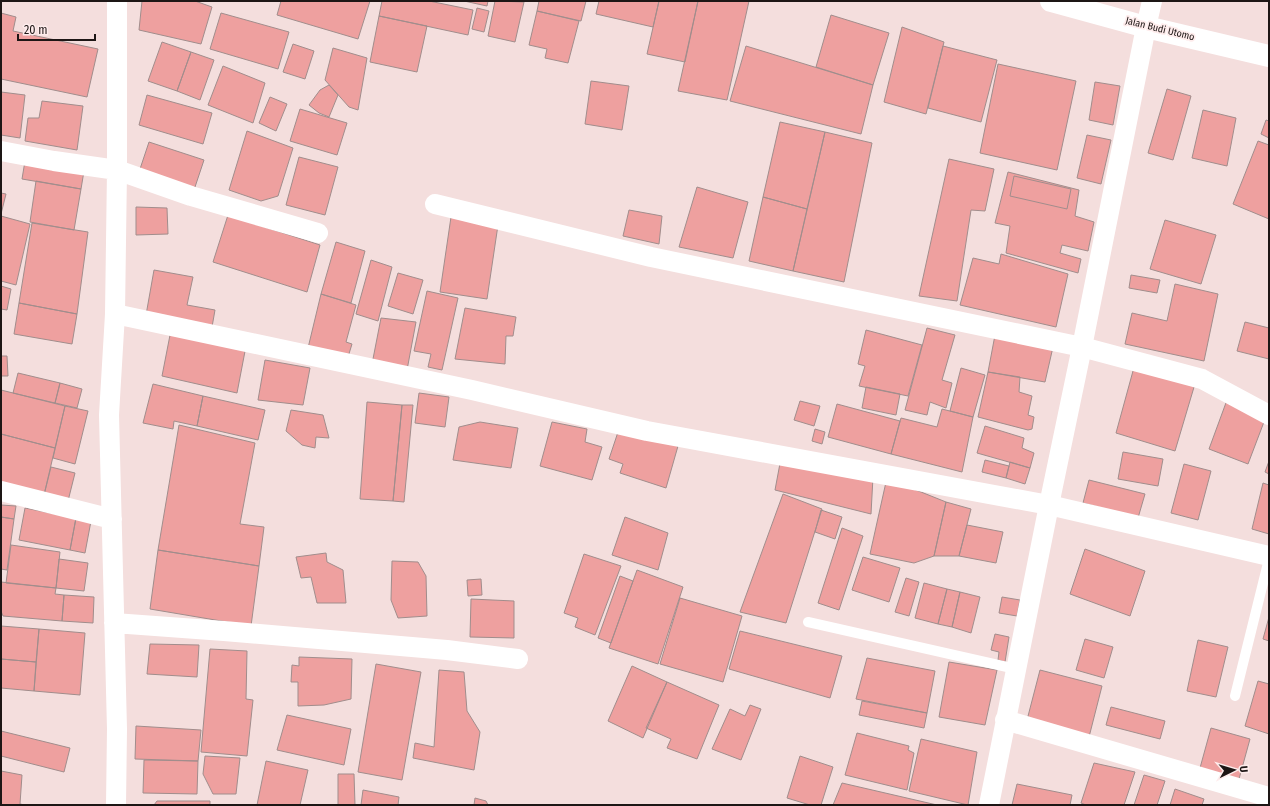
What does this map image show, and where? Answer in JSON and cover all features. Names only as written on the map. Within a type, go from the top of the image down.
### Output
[{"type":"street","points":[[116,805],[117,729],[109,415],[115,314],[117,1]]},
{"type":"street","name":"Jalan Budi Utomo","points":[[1051,1],[1146,27],[1269,56]]},
{"type":"street","points":[[989,805],[1005,720],[1152,1]]},
{"type":"street","points":[[1,152],[117,170],[191,196],[318,233]]},
{"type":"street","points":[[435,204],[651,257],[1082,347],[1202,379],[1269,415]]},
{"type":"street","points":[[115,314],[472,390],[647,431],[1049,505],[1269,556]]},
{"type":"street","points":[[1,491],[112,519]]},
{"type":"street","points":[[114,623],[447,650],[518,659]]},
{"type":"street","points":[[1005,720],[1269,797]]},
{"type":"lane","points":[[1235,696],[1269,559]]},
{"type":"lane","points":[[808,622],[1016,669]]},
{"type":"building","points":[[142,1],[195,1],[212,7],[201,44],[139,30]]},
{"type":"building","points":[[281,1],[370,1],[358,39],[277,15]]},
{"type":"building","points":[[382,1],[429,1],[473,10],[468,35],[379,16]]},
{"type":"building","points":[[464,1],[488,1],[487,6]]},
{"type":"building","points":[[495,1],[524,2],[515,42],[488,36]]},
{"type":"building","points":[[539,1],[586,1],[581,21],[537,11]]},
{"type":"building","points":[[599,1],[659,1],[653,27],[596,14]]},
{"type":"building","points":[[659,1],[698,1],[685,62],[647,54]]},
{"type":"building","points":[[698,1],[749,1],[727,100],[678,91]]},
{"type":"building","points":[[477,8],[489,11],[484,32],[472,29]]},
{"type":"building","points":[[537,11],[579,21],[568,63],[545,58],[547,49],[529,45]]},
{"type":"building","points":[[1,13],[16,17],[13,31],[98,49],[87,97],[1,79]]},
{"type":"building","points":[[221,13],[289,32],[278,69],[210,49]]},
{"type":"building","points":[[831,15],[889,33],[873,85],[816,67]]},
{"type":"building","points":[[379,16],[427,26],[417,72],[370,62]]},
{"type":"building","points":[[902,27],[944,42],[926,114],[884,102]]},
{"type":"building","points":[[162,42],[191,52],[177,91],[148,81]]},
{"type":"building","points":[[293,44],[314,51],[305,79],[283,72]]},
{"type":"building","points":[[746,46],[873,85],[861,134],[730,101]]},
{"type":"building","points":[[943,46],[997,60],[981,122],[928,108]]},
{"type":"building","points":[[333,48],[367,58],[358,110],[349,107],[325,80]]},
{"type":"building","points":[[191,52],[214,60],[200,100],[177,91]]},
{"type":"building","points":[[998,64],[1076,81],[1057,170],[980,153]]},
{"type":"building","points":[[223,66],[265,83],[253,123],[208,105]]},
{"type":"building","points":[[591,81],[629,86],[622,130],[585,124]]},
{"type":"building","points":[[1095,82],[1120,86],[1113,125],[1089,120]]},
{"type":"building","points":[[329,85],[338,95],[329,117],[319,113],[309,105],[320,90]]},
{"type":"building","points":[[1167,89],[1191,96],[1173,160],[1148,153]]},
{"type":"building","points":[[1,92],[25,95],[20,138],[1,135]]},
{"type":"building","points":[[147,95],[212,113],[203,144],[139,125]]},
{"type":"building","points":[[270,97],[287,104],[276,131],[259,123]]},
{"type":"building","points":[[42,101],[83,106],[77,150],[25,141],[28,118],[39,118]]},
{"type":"building","points":[[300,109],[347,123],[337,155],[290,141]]},
{"type":"building","points":[[1203,110],[1236,118],[1227,166],[1192,158]]},
{"type":"building","points":[[1266,120],[1269,121],[1269,138],[1261,134]]},
{"type":"building","points":[[780,122],[825,132],[807,209],[763,197]]},
{"type":"building","points":[[247,131],[293,148],[278,196],[261,201],[229,190]]},
{"type":"building","points":[[825,132],[872,143],[844,282],[793,271]]},
{"type":"building","points":[[1087,135],[1111,140],[1101,184],[1077,178]]},
{"type":"building","points":[[1258,141],[1269,145],[1269,219],[1233,204]]},
{"type":"building","points":[[149,142],[204,160],[194,190],[139,172]]},
{"type":"building","points":[[299,157],[338,167],[325,215],[286,205]]},
{"type":"building","points":[[949,159],[994,169],[985,211],[971,210],[957,301],[919,296]]},
{"type":"building","points":[[25,161],[84,171],[81,189],[22,179]]},
{"type":"building","points":[[1008,172],[1079,190],[1075,216],[1094,222],[1088,251],[1062,245],[1060,253],[1081,259],[1078,273],[1006,253],[1010,226],[995,223]]},
{"type":"building","points":[[1014,176],[1071,189],[1067,209],[1010,196]]},
{"type":"building","points":[[36,181],[81,189],[74,230],[30,222]]},
{"type":"building","points":[[697,187],[748,202],[733,258],[679,247]]},
{"type":"building","points":[[1,193],[6,194],[1,214]]},
{"type":"building","points":[[763,197],[807,209],[793,271],[749,261]]},
{"type":"building","points":[[136,207],[167,208],[168,234],[136,235]]},
{"type":"building","points":[[629,210],[662,216],[659,244],[623,236]]},
{"type":"building","points":[[228,215],[320,245],[307,292],[213,262]]},
{"type":"building","points":[[1,216],[30,224],[16,285],[1,281]]},
{"type":"building","points":[[451,217],[498,225],[487,299],[440,292]]},
{"type":"building","points":[[1165,220],[1216,235],[1201,284],[1150,269]]},
{"type":"building","points":[[32,223],[88,232],[77,314],[19,303]]},
{"type":"building","points":[[336,242],[365,251],[351,303],[321,294]]},
{"type":"building","points":[[1001,254],[1068,274],[1056,327],[960,305],[973,258],[999,264]]},
{"type":"building","points":[[371,260],[392,267],[378,321],[356,314]]},
{"type":"building","points":[[154,270],[193,277],[187,305],[215,310],[212,327],[146,315]]},
{"type":"building","points":[[398,273],[423,280],[413,314],[388,306]]},
{"type":"building","points":[[1131,275],[1160,280],[1157,293],[1129,288]]},
{"type":"building","points":[[1175,284],[1218,294],[1204,361],[1125,344],[1132,313],[1167,321]]},
{"type":"building","points":[[1,286],[11,289],[7,310],[1,309]]},
{"type":"building","points":[[427,291],[458,298],[442,370],[428,367],[431,354],[414,351]]},
{"type":"building","points":[[321,294],[356,305],[346,342],[352,344],[348,357],[308,348]]},
{"type":"building","points":[[19,303],[77,314],[72,344],[14,334]]},
{"type":"building","points":[[465,308],[516,317],[513,336],[506,336],[505,364],[455,359]]},
{"type":"building","points":[[381,318],[416,322],[407,370],[372,364]]},
{"type":"building","points":[[1245,322],[1269,328],[1269,359],[1237,351]]},
{"type":"building","points":[[927,328],[955,335],[942,380],[952,383],[946,408],[930,402],[927,415],[905,410]]},
{"type":"building","points":[[171,330],[246,346],[237,393],[162,376]]},
{"type":"building","points":[[866,330],[922,345],[908,396],[859,386],[865,366],[858,364]]},
{"type":"building","points":[[995,335],[1053,347],[1045,382],[988,372]]},
{"type":"building","points":[[1,356],[7,356],[8,376],[1,376]]},
{"type":"building","points":[[265,360],[310,368],[303,405],[258,400]]},
{"type":"building","points":[[1136,360],[1197,377],[1175,451],[1116,433]]},
{"type":"building","points":[[961,368],[985,375],[973,417],[950,411]]},
{"type":"building","points":[[988,372],[1020,377],[1019,392],[1032,396],[1028,415],[1034,417],[1032,429],[1028,430],[978,417]]},
{"type":"building","points":[[18,373],[60,383],[55,403],[13,393]]},
{"type":"building","points":[[60,383],[82,389],[77,408],[55,403]]},
{"type":"building","points":[[153,384],[203,396],[197,426],[174,421],[173,429],[143,423]]},
{"type":"building","points":[[866,387],[900,394],[896,415],[862,408]]},
{"type":"building","points":[[1,390],[65,406],[55,448],[1,434]]},
{"type":"building","points":[[419,393],[449,397],[445,427],[415,423]]},
{"type":"building","points":[[203,396],[265,410],[258,440],[197,426]]},
{"type":"building","points":[[1227,400],[1267,414],[1248,464],[1209,449]]},
{"type":"building","points":[[800,401],[820,406],[814,426],[794,420]]},
{"type":"building","points":[[367,402],[402,405],[393,501],[360,499]]},
{"type":"building","points":[[837,404],[900,421],[891,454],[828,437]]},
{"type":"building","points":[[402,405],[413,405],[404,502],[393,501]]},
{"type":"building","points":[[65,406],[88,411],[75,464],[53,458]]},
{"type":"building","points":[[942,409],[973,417],[962,472],[891,454],[901,418],[937,427]]},
{"type":"building","points":[[291,410],[323,415],[329,438],[316,437],[315,448],[302,445],[286,431]]},
{"type":"building","points":[[480,422],[518,428],[511,468],[453,460],[459,427]]},
{"type":"building","points":[[552,422],[587,429],[585,442],[602,447],[592,480],[540,466]]},
{"type":"building","points":[[179,425],[255,443],[240,524],[264,527],[259,566],[158,550]]},
{"type":"building","points":[[985,426],[1024,438],[1022,448],[1034,453],[1030,468],[977,453]]},
{"type":"building","points":[[619,429],[678,446],[666,488],[620,473],[623,464],[609,459]]},
{"type":"building","points":[[815,429],[825,432],[822,444],[812,441]]},
{"type":"building","points":[[1,434],[55,448],[44,495],[1,485]]},
{"type":"building","points":[[1123,452],[1163,459],[1158,486],[1118,479]]},
{"type":"building","points":[[781,458],[873,477],[871,514],[775,490]]},
{"type":"building","points":[[985,460],[1009,466],[1006,478],[982,472]]},
{"type":"building","points":[[1269,461],[1269,474],[1265,472]]},
{"type":"building","points":[[1010,462],[1030,468],[1025,484],[1006,478]]},
{"type":"building","points":[[1184,464],[1211,471],[1198,520],[1171,513]]},
{"type":"building","points":[[51,467],[75,473],[68,501],[44,495]]},
{"type":"building","points":[[1089,480],[1145,494],[1138,518],[1083,503]]},
{"type":"building","points":[[886,482],[906,486],[946,502],[934,556],[914,563],[870,554]]},
{"type":"building","points":[[1263,483],[1269,485],[1269,534],[1252,529]]},
{"type":"building","points":[[783,494],[822,509],[786,623],[740,612]]},
{"type":"building","points":[[946,502],[971,509],[959,556],[934,556]]},
{"type":"building","points":[[1,505],[16,506],[14,519],[1,517]]},
{"type":"building","points":[[25,508],[76,518],[70,550],[19,540]]},
{"type":"building","points":[[821,510],[842,517],[835,539],[815,532]]},
{"type":"building","points":[[1,517],[14,519],[7,570],[1,569]]},
{"type":"building","points":[[625,517],[668,533],[658,570],[612,555]]},
{"type":"building","points":[[76,518],[91,521],[85,553],[70,550]]},
{"type":"building","points":[[967,525],[1003,532],[996,563],[959,556]]},
{"type":"building","points":[[842,528],[863,536],[839,610],[818,603]]},
{"type":"building","points":[[11,545],[60,552],[56,588],[6,583]]},
{"type":"building","points":[[1085,549],[1145,571],[1130,616],[1070,594]]},
{"type":"building","points":[[158,550],[259,566],[251,626],[150,609]]},
{"type":"building","points":[[326,553],[327,562],[343,570],[346,603],[317,603],[311,577],[301,578],[296,557]]},
{"type":"building","points":[[584,554],[621,566],[595,635],[575,627],[578,618],[564,613]]},
{"type":"building","points":[[863,557],[900,568],[889,602],[852,590]]},
{"type":"building","points":[[59,559],[88,563],[84,591],[56,588]]},
{"type":"building","points":[[392,561],[418,562],[426,576],[427,616],[398,618],[391,600]]},
{"type":"building","points":[[637,570],[683,587],[658,664],[609,648]]},
{"type":"building","points":[[620,576],[633,581],[611,643],[598,638]]},
{"type":"building","points":[[906,578],[919,582],[909,616],[895,612]]},
{"type":"building","points":[[481,579],[482,595],[468,596],[467,580]]},
{"type":"building","points":[[1,582],[56,588],[55,594],[64,595],[62,621],[3,616],[1,611]]},
{"type":"building","points":[[924,583],[947,589],[938,624],[915,618]]},
{"type":"building","points":[[947,589],[960,592],[952,627],[938,624]]},
{"type":"building","points":[[960,592],[980,597],[971,633],[952,627]]},
{"type":"building","points":[[64,595],[94,597],[93,623],[62,621]]},
{"type":"building","points":[[1002,597],[1020,600],[1017,616],[999,613]]},
{"type":"building","points":[[680,598],[742,616],[723,682],[660,664]]},
{"type":"building","points":[[471,599],[514,601],[514,638],[470,637]]},
{"type":"building","points":[[1269,617],[1269,641],[1263,639]]},
{"type":"building","points":[[1,626],[39,629],[36,662],[1,659]]},
{"type":"building","points":[[39,629],[85,633],[80,695],[34,691]]},
{"type":"building","points":[[740,631],[842,656],[830,698],[729,669]]},
{"type":"building","points":[[995,634],[1009,637],[1005,662],[998,660],[999,652],[991,650]]},
{"type":"building","points":[[1085,639],[1113,647],[1104,678],[1076,670]]},
{"type":"building","points":[[1198,640],[1228,647],[1216,697],[1187,691]]},
{"type":"building","points":[[150,644],[199,645],[197,677],[147,674]]},
{"type":"building","points":[[210,649],[247,651],[246,699],[253,700],[247,756],[201,752]]},
{"type":"building","points":[[299,657],[352,659],[351,699],[324,705],[298,706],[298,682],[291,682],[292,665],[299,666]]},
{"type":"building","points":[[867,658],[935,671],[927,713],[856,699]]},
{"type":"building","points":[[1,659],[36,662],[34,691],[1,688]]},
{"type":"building","points":[[949,662],[997,670],[985,725],[939,717]]},
{"type":"building","points":[[376,664],[421,672],[402,780],[358,772]]},
{"type":"building","points":[[632,666],[667,682],[643,738],[608,721]]},
{"type":"building","points":[[439,670],[464,672],[467,711],[480,732],[474,770],[413,758],[415,743],[434,747]]},
{"type":"building","points":[[1040,670],[1102,686],[1089,737],[1027,720]]},
{"type":"building","points":[[1258,681],[1269,684],[1269,734],[1245,726]]},
{"type":"building","points":[[667,682],[719,705],[697,759],[667,748],[671,739],[646,728]]},
{"type":"building","points":[[862,701],[927,713],[924,728],[859,715]]},
{"type":"building","points":[[750,705],[761,709],[741,760],[712,749],[730,709],[745,716]]},
{"type":"building","points":[[1111,707],[1165,721],[1160,739],[1106,725]]},
{"type":"building","points":[[287,715],[351,729],[344,765],[277,750]]},
{"type":"building","points":[[136,726],[201,730],[198,761],[135,759]]},
{"type":"building","points":[[1211,728],[1250,739],[1239,779],[1200,768]]},
{"type":"building","points":[[1,731],[70,748],[64,772],[1,756]]},
{"type":"building","points":[[857,733],[909,746],[908,750],[914,753],[907,790],[845,775]]},
{"type":"building","points":[[921,739],[977,752],[968,805],[909,791]]},
{"type":"building","points":[[205,756],[240,758],[236,794],[213,794],[203,774]]},
{"type":"building","points":[[800,756],[833,767],[821,805],[810,805],[787,798]]},
{"type":"building","points":[[144,760],[198,761],[197,794],[143,793]]},
{"type":"building","points":[[266,761],[308,770],[300,805],[257,805]]},
{"type":"building","points":[[1094,763],[1135,772],[1124,805],[1086,805],[1081,803]]},
{"type":"building","points":[[1,771],[22,775],[20,804],[25,805],[1,805]]},
{"type":"building","points":[[338,774],[354,774],[355,805],[338,805]]},
{"type":"building","points":[[1144,775],[1165,781],[1157,805],[1134,805]]},
{"type":"building","points":[[842,783],[937,805],[833,805]]},
{"type":"building","points":[[1017,784],[1072,795],[1070,805],[1012,805]]},
{"type":"building","points":[[1175,789],[1204,799],[1202,805],[1170,805]]},
{"type":"building","points":[[363,790],[399,797],[398,805],[361,805]]},
{"type":"building","points":[[475,798],[486,801],[488,805],[474,805]]},
{"type":"building","points":[[157,801],[210,801],[210,805],[154,805]]}]
